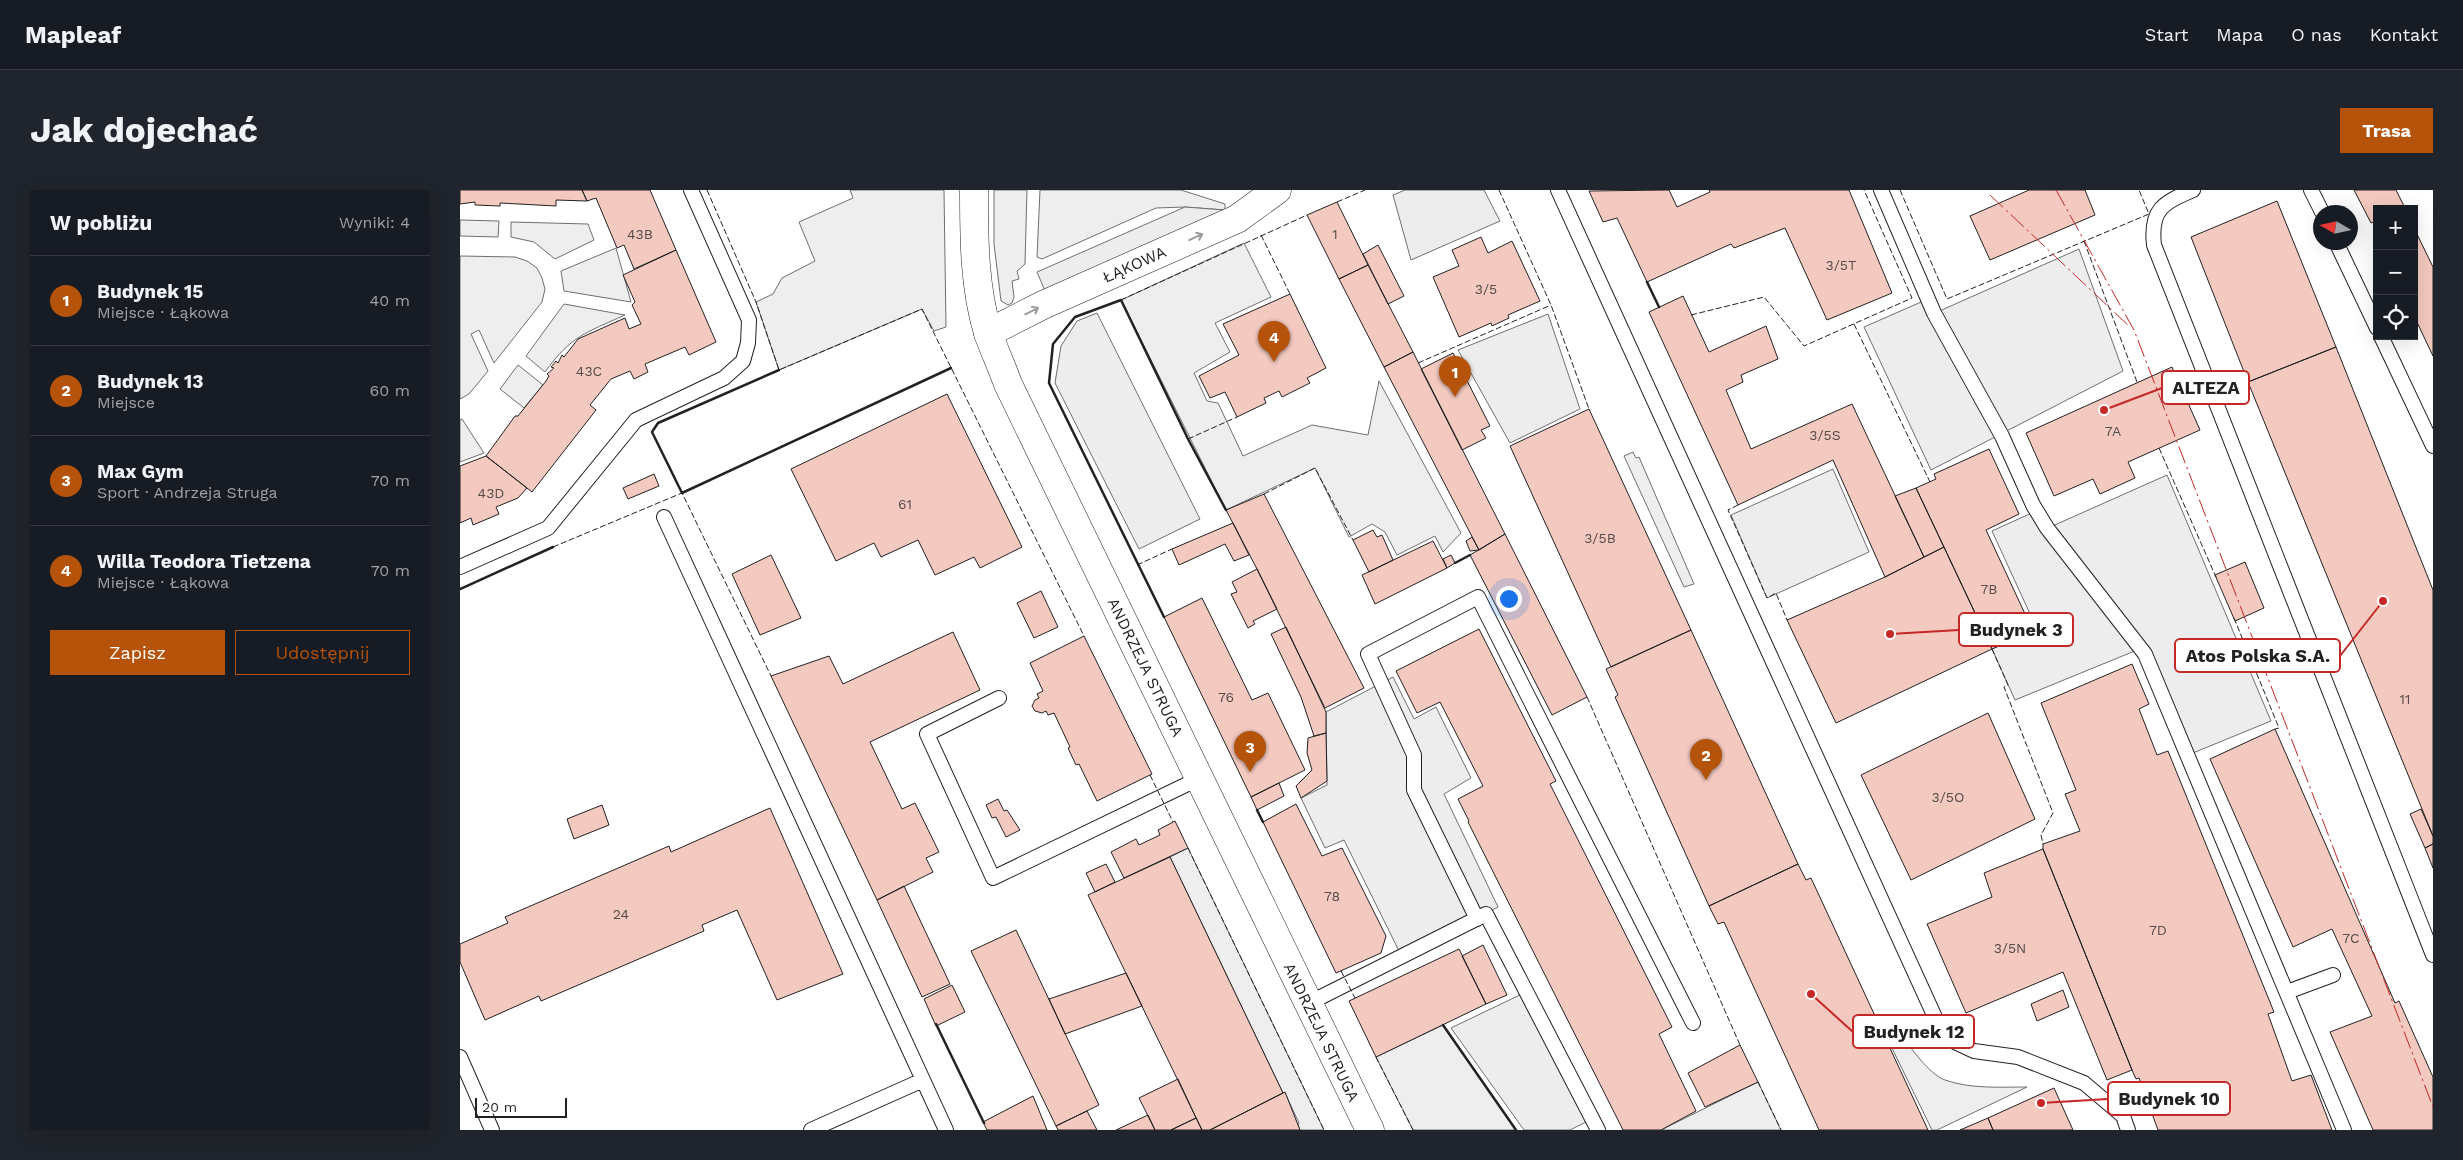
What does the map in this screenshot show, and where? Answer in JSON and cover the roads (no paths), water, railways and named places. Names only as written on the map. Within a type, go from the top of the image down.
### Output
[{"type":"street","name":"ANDRZEJA STRUGA","points":[[974,190],[976,265],[988,333],[1008,384],[1370,1130]]},
{"type":"street","name":"ŁĄKOWA","points":[[988,333],[1044,305],[1237,219],[1277,190]]},
{"type":"lane","points":[[460,567],[548,528],[636,420],[724,378],[743,361],[748,343],[748,320],[691,190]]},
{"type":"lane","points":[[1558,190],[1944,1037],[1974,1051],[2018,1057],[2084,1083],[2123,1116],[2128,1130]]},
{"type":"lane","points":[[1881,190],[1934,313],[2002,436],[2036,511],[2145,654],[2344,1130]]},
{"type":"lane","points":[[2193,190],[2167,201],[2157,212],[2153,234],[2154,245],[2433,955]]},
{"type":"lane","points":[[2311,190],[2318,205]]},
{"type":"lane","points":[[2340,250],[2373,320]]},
{"type":"lane","points":[[2383,340],[2433,446]]},
{"type":"lane","points":[[664,517],[946,1130]]},
{"type":"lane","points":[[1477,919],[1414,790],[1414,754],[1368,654],[1478,597],[1693,1023]]},
{"type":"lane","points":[[999,698],[927,734],[993,878],[1200,778]]},
{"type":"lane","points":[[1308,1004],[1486,914],[1598,1130]]},
{"type":"lane","points":[[2287,992],[2333,975]]},
{"type":"lane","points":[[460,1057],[492,1130]]},
{"type":"lane","points":[[811,1130],[923,1080]]},
{"type":"place","name":"Willa Teodora Tietzena","points":[[1274,362]]},
{"type":"place","name":"Budynek 15","points":[[1455,397]]},
{"type":"place","name":"ALTEZA","points":[[2104,410]]},
{"type":"place","name":"Atos Polska S.A.","points":[[2383,601]]},
{"type":"place","name":"Budynek 3","points":[[1890,634]]},
{"type":"place","name":"Max Gym","points":[[1250,772]]},
{"type":"place","name":"Budynek 13","points":[[1706,780]]},
{"type":"place","name":"Budynek 12","points":[[1811,994]]},
{"type":"place","name":"Budynek 10","points":[[2041,1103]]}]
